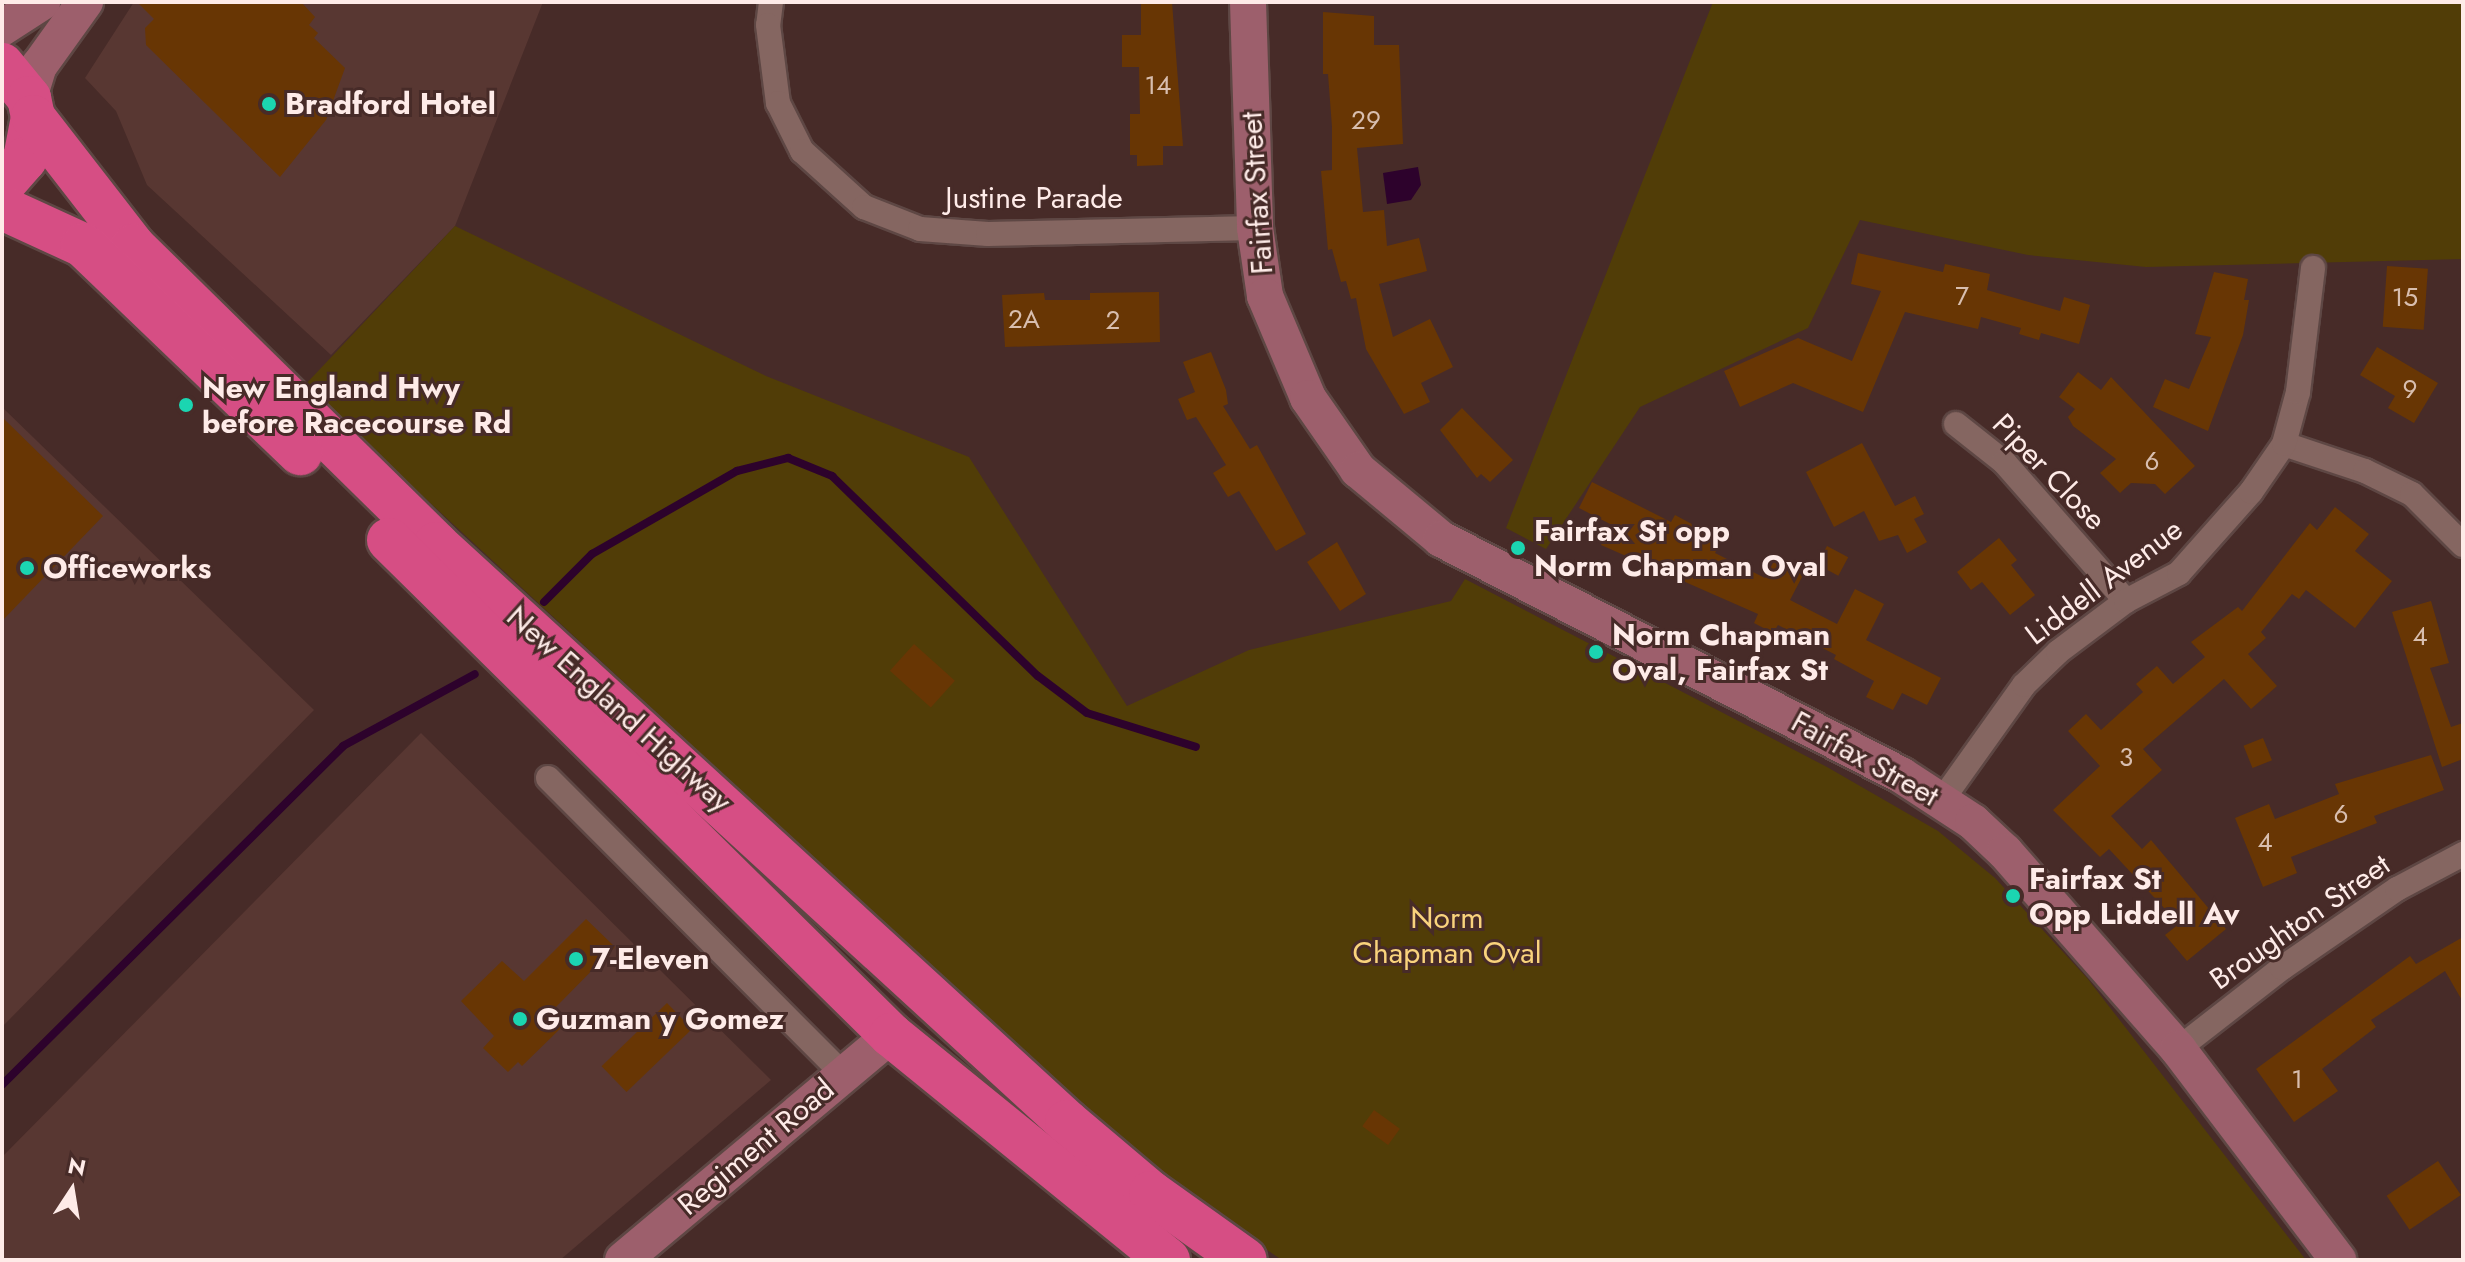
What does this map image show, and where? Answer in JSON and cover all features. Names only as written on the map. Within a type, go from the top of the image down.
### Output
[{"type":"highway","name":"New England Highway","points":[[2,65],[111,219],[178,290],[436,544],[785,860],[1067,1122],[1151,1193],[1245,1260]]},
{"type":"highway","points":[[2,185],[25,159],[31,108]]},
{"type":"highway","name":"New England Highway","points":[[2,208],[83,245],[122,279],[891,1035],[1168,1260]]},
{"type":"highway","points":[[785,860],[813,913],[892,991],[900,1022],[891,1035]]},
{"type":"street","points":[[2,28],[42,2]]},
{"type":"street","points":[[31,108],[39,66],[85,2]]},
{"type":"street","name":"Justine Parade","points":[[771,2],[768,25],[778,103],[802,151],[864,207],[920,229],[988,234],[1255,228]]},
{"type":"street","name":"Fairfax Street","points":[[1248,2],[1255,228],[1265,296],[1308,398],[1358,470],[1412,520],[1942,800],[2005,852],[2178,1049],[2338,1260]]},
{"type":"street","name":"Liddell Avenue","points":[[1942,800],[2024,685],[2058,652],[2126,601],[2179,573],[2219,534],[2284,444],[2307,345],[2313,268]]},
{"type":"street","name":"Piper Close","points":[[1956,424],[2004,462],[2126,601]]},
{"type":"street","points":[[2284,444],[2365,471],[2412,494],[2463,545]]},
{"type":"street","points":[[548,778],[843,1074]]},
{"type":"street","name":"Broughton Street","points":[[2178,1049],[2320,942],[2397,889],[2463,854]]},
{"type":"street","name":"Regiment Road","points":[[623,1260],[891,1035]]},
{"type":"shaded area","points":[[134,2],[543,2],[455,226],[331,355],[147,185],[116,111],[85,78]]},
{"type":"shaded area","points":[[1418,167],[1421,185],[1411,200],[1387,204],[1383,173]]},
{"type":"shaded area","points":[[2,407],[314,710],[2,1027]]},
{"type":"shaded area","points":[[421,733],[771,1080],[560,1260],[2,1260],[2,1157]]},
{"type":"green space","points":[[1713,2],[2463,2],[2463,259],[2146,267],[2028,255],[1860,220],[1808,328],[1640,407],[1546,549],[1506,528]]},
{"type":"green space","name":"Norm Chapman Oval","points":[[455,226],[766,376],[969,457],[1127,706],[1249,650],[1451,601],[1465,579],[1827,767],[1938,831],[1995,878],[2087,978],[2306,1260],[1282,1260],[1218,1217],[1090,1114],[304,386]]},
{"type":"building","name":"Bradford Hotel","points":[[137,2],[301,2],[315,17],[309,25],[318,33],[314,38],[345,68],[326,120],[280,177],[146,45],[145,28],[154,19]]},
{"type":"building","points":[[1141,2],[1172,2],[1183,146],[1163,146],[1163,165],[1137,166],[1137,155],[1130,155],[1130,114],[1140,114],[1139,67],[1122,67],[1122,35],[1141,35]]},
{"type":"building","points":[[1323,12],[1374,16],[1374,45],[1399,45],[1403,144],[1357,148],[1363,212],[1384,210],[1387,246],[1419,238],[1427,271],[1379,284],[1393,337],[1430,319],[1453,367],[1421,383],[1430,402],[1404,414],[1366,349],[1356,298],[1351,299],[1346,281],[1341,282],[1332,249],[1328,250],[1321,171],[1332,170],[1332,127],[1328,74],[1323,74]]},
{"type":"building","points":[[1858,253],[1943,272],[1945,264],[1990,274],[1987,290],[2060,311],[2064,297],[2090,305],[2079,344],[2041,333],[2039,340],[2019,334],[2021,328],[1981,317],[1978,329],[1905,312],[1863,412],[1793,383],[1740,407],[1724,371],[1798,338],[1852,361],[1881,291],[1851,284]]},
{"type":"building","points":[[2387,266],[2428,269],[2424,330],[2383,327]]},
{"type":"building","points":[[2214,272],[2248,279],[2244,300],[2249,300],[2243,335],[2208,431],[2153,407],[2165,379],[2189,389],[2211,337],[2195,334]]},
{"type":"building","points":[[1159,292],[1160,342],[1005,347],[1002,295],[1044,293],[1045,300],[1090,300],[1090,293]]},
{"type":"building","points":[[2377,347],[2438,383],[2414,423],[2388,408],[2395,396],[2360,375]]},
{"type":"building","points":[[1211,352],[1226,390],[1228,404],[1223,406],[1250,449],[1257,445],[1306,534],[1276,551],[1239,491],[1228,497],[1213,473],[1226,465],[1196,417],[1187,420],[1178,399],[1195,392],[1183,362]]},
{"type":"building","points":[[2078,372],[2101,390],[2111,377],[2195,466],[2165,494],[2155,484],[2131,483],[2120,493],[2100,473],[2116,459],[2073,426],[2068,417],[2075,409],[2059,397]]},
{"type":"building","points":[[1462,408],[1513,460],[1490,482],[1481,474],[1477,478],[1440,430]]},
{"type":"building","name":"Officeworks","points":[[2,417],[103,516],[2,621]]},
{"type":"building","points":[[1862,443],[1895,506],[1915,496],[1924,514],[1914,519],[1927,542],[1907,553],[1898,535],[1879,541],[1864,511],[1834,527],[1806,472]]},
{"type":"building","points":[[1592,482],[1671,522],[1675,515],[1722,540],[1715,553],[1765,578],[1774,561],[1803,575],[1790,600],[1837,624],[1855,589],[1884,604],[1866,640],[1941,678],[1927,705],[1902,693],[1893,710],[1866,697],[1874,681],[1834,659],[1836,655],[1778,625],[1773,633],[1754,623],[1758,614],[1601,545],[1612,525],[1579,508]]},
{"type":"building","points":[[2335,507],[2369,534],[2355,551],[2392,581],[2355,628],[2306,590],[2299,599],[2292,594],[2261,632],[2266,638],[2248,654],[2277,686],[2251,709],[2224,679],[2143,749],[2162,770],[2111,816],[2142,849],[2151,840],[2226,929],[2187,961],[2165,935],[2179,924],[2109,849],[2100,857],[2053,810],[2100,766],[2068,731],[2086,714],[2101,730],[2143,692],[2136,684],[2157,666],[2173,684],[2205,657],[2191,642],[2238,607],[2242,611],[2310,523],[2317,530]]},
{"type":"building","points":[[1999,538],[2017,560],[2011,565],[2035,595],[2010,615],[1982,582],[1971,590],[1957,572]]},
{"type":"building","points":[[1337,542],[1366,594],[1340,611],[1307,562]]},
{"type":"building","points":[[1827,546],[1848,557],[1838,576],[1817,565]]},
{"type":"building","points":[[2431,601],[2449,663],[2430,668],[2451,727],[2463,723],[2463,759],[2442,767],[2392,612]]},
{"type":"building","points":[[914,644],[955,681],[931,708],[890,671]]},
{"type":"building","points":[[2263,738],[2272,760],[2253,768],[2244,746]]},
{"type":"building","points":[[2431,755],[2444,790],[2374,816],[2377,823],[2291,857],[2297,873],[2263,887],[2235,818],[2269,804],[2275,819],[2339,794],[2335,784]]},
{"type":"building","points":[[586,919],[615,947],[553,1010],[566,1023],[522,1066],[518,1062],[508,1072],[483,1048],[494,1036],[461,1001],[502,961],[524,981]]},
{"type":"building","points":[[2463,937],[2463,1002],[2445,971],[2371,1020],[2376,1027],[2322,1069],[2338,1091],[2294,1122],[2256,1069],[2410,956],[2416,964]]},
{"type":"building","points":[[667,1003],[692,1029],[627,1092],[602,1066]]},
{"type":"building","points":[[1374,1110],[1400,1129],[1388,1145],[1362,1126]]},
{"type":"building","points":[[2438,1161],[2461,1195],[2410,1230],[2387,1196]]},
{"type":"waterway","points":[[544,602],[592,554],[737,471],[788,458],[832,476],[1038,676],[1087,713],[1196,747]]},
{"type":"waterway","points":[[2,1085],[343,746],[475,674]]},
{"type":"place","name":"Bradford Hotel","points":[[269,104]]},
{"type":"place","name":"New England Hwy before Racecourse Rd","points":[[186,405]]},
{"type":"place","name":"Fairfax St opp Norm Chapman Oval","points":[[1518,548]]},
{"type":"place","name":"Officeworks","points":[[27,568]]},
{"type":"place","name":"Norm Chapman Oval, Fairfax St","points":[[1596,652]]},
{"type":"place","name":"Fairfax St Opp Liddell Av","points":[[2013,896]]},
{"type":"place","name":"7-Eleven","points":[[576,959]]},
{"type":"place","name":"Guzman y Gomez","points":[[520,1019]]}]
